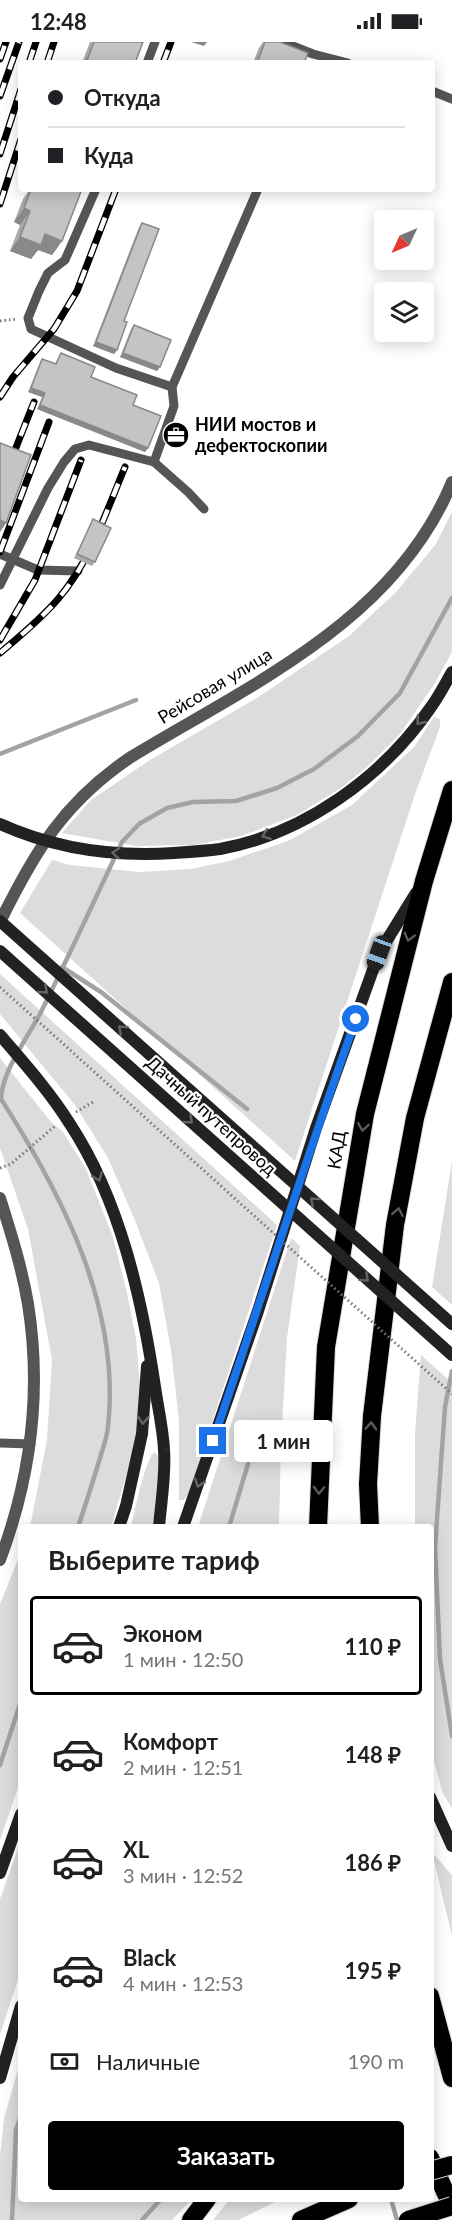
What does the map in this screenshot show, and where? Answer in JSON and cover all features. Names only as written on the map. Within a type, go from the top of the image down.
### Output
[{"type":"highway","name":"КАД","points":[[318,1524],[326,1347],[365,1114],[424,881],[452,790]]},
{"type":"highway","points":[[370,1524],[368,1484],[374,1392],[395,1225],[415,1118],[452,982]]},
{"type":"highway","points":[[434,2008],[448,2050],[452,2078]]},
{"type":"highway","points":[[434,2170],[452,2165]]},
{"type":"highway","points":[[408,2220],[452,2207],[434,2167]]},
{"type":"highway","points":[[191,2220],[205,2202]]},
{"type":"highway","points":[[301,2220],[342,2202]]},
{"type":"main road","points":[[0,824],[37,838],[122,854],[219,849],[269,834],[308,817],[367,778],[397,749],[431,708],[452,672]]},
{"type":"main road","points":[[184,1524],[258,1311],[316,1128],[379,953],[424,881]]},
{"type":"main road","name":"Дачный путепровод","points":[[0,921],[452,1324]]},
{"type":"main road","name":"Дачный путепровод","points":[[0,951],[452,1355]]},
{"type":"main road","points":[[0,1035],[73,1119],[122,1236],[138,1290],[165,1452],[159,1524]]},
{"type":"main road","points":[[120,1524],[142,1434],[148,1341]]},
{"type":"main road","points":[[368,1484],[378,1524]]},
{"type":"main road","points":[[434,1806],[452,1846]]},
{"type":"main road","points":[[0,1873],[18,1822]]},
{"type":"main road","points":[[0,2078],[18,2016]]},
{"type":"street","name":"Рейсовая улица","points":[[0,921],[47,835],[78,799],[122,763],[304,653],[357,612],[379,592],[413,550],[452,482]]},
{"type":"street","points":[[0,1198],[17,1255],[32,1336],[34,1389],[31,1444],[18,1509],[0,1560]]},
{"type":"lane","points":[[148,60],[155,42]]},
{"type":"lane","points":[[284,42],[311,58]]},
{"type":"lane","points":[[435,92],[452,99]]},
{"type":"lane","points":[[95,192],[64,260],[48,273],[28,318],[31,329],[116,368],[172,387]]},
{"type":"lane","points":[[154,462],[174,406],[172,387],[257,192]]},
{"type":"lane","points":[[0,585],[48,488],[75,449],[89,445],[154,462],[204,509]]},
{"type":"lane","points":[[0,554],[38,570],[78,571]]},
{"type":"lane","points":[[0,1443],[31,1444]]},
{"type":"path","points":[[0,321],[28,318]]},
{"type":"path","points":[[0,987],[452,1394]]},
{"type":"path","points":[[73,1119],[93,1102]]},
{"type":"path","points":[[0,1168],[11,1164],[34,1142],[58,1124]]},
{"type":"shaded area","points":[[452,512],[452,652],[435,683],[400,734],[367,767],[341,788],[297,815],[241,836],[194,845],[136,846],[62,833],[91,800],[150,760],[257,698],[349,636],[396,592],[436,544]]},
{"type":"shaded area","points":[[434,717],[440,719],[440,727],[415,794],[295,1161],[20,913],[52,860],[70,865],[139,872],[191,869],[229,861],[288,841],[352,805],[414,747]]},
{"type":"shaded area","points":[[0,974],[277,1225],[188,1495],[184,1500],[179,1500],[179,1421],[171,1350],[159,1283],[108,1158],[75,1105],[0,1014]]},
{"type":"shaded area","points":[[0,1058],[51,1122],[63,1132],[86,1169],[113,1237],[127,1293],[136,1339],[141,1397],[136,1442],[112,1524],[31,1524],[47,1440],[52,1360],[28,1229],[0,1148]]},
{"type":"shaded area","points":[[452,1161],[452,1305],[432,1287]]},
{"type":"shaded area","points":[[291,1238],[300,1246],[287,1338],[279,1524],[199,1524]]},
{"type":"shaded area","points":[[421,1355],[452,1383],[452,1808],[443,1794],[434,1761],[434,1524],[415,1524],[415,1432]]},
{"type":"shaded area","points":[[154,1452],[160,1457],[153,1524],[132,1524],[143,1477]]},
{"type":"shaded area","points":[[18,1559],[18,1788],[0,1840],[0,1604]]},
{"type":"shaded area","points":[[18,1848],[18,1979],[0,2035],[0,1899]]},
{"type":"shaded area","points":[[434,1854],[452,1875],[452,1936],[434,1860]]},
{"type":"shaded area","points":[[18,2069],[18,2202],[189,2202],[172,2220],[0,2220],[0,2156],[4,2118]]},
{"type":"shaded area","points":[[228,2202],[275,2202],[238,2220],[213,2220]]},
{"type":"building","points":[[94,42],[143,42],[136,60],[87,60]]},
{"type":"building","points":[[265,42],[280,42],[308,53],[305,60],[258,60]]},
{"type":"building","points":[[30,192],[81,192],[62,241],[45,234],[41,245],[20,237],[30,211],[24,208]]},
{"type":"building","points":[[142,223],[159,229],[124,321],[127,322],[117,350],[96,342]]},
{"type":"building","points":[[134,325],[171,340],[160,367],[123,353]]},
{"type":"building","points":[[61,353],[95,367],[91,377],[137,395],[133,405],[161,416],[148,448],[40,405],[45,393],[31,388],[42,359],[56,364]]},
{"type":"building","points":[[0,443],[31,455],[6,523],[0,520]]},
{"type":"building","points":[[93,519],[111,528],[95,562],[77,554]]},
{"type":"waterway","points":[[79,1524],[107,1431],[110,1383],[105,1340],[96,1297],[83,1255],[66,1214],[24,1136],[1,1099],[6,1077],[16,1054],[41,1012],[122,842],[139,824],[167,808],[193,802],[236,801],[277,788],[314,769],[358,736],[400,693],[452,598]]},
{"type":"waterway","points":[[0,754],[136,700]]},
{"type":"waterway","points":[[62,967],[101,992],[247,1109]]},
{"type":"waterway","points":[[452,1371],[445,1407],[435,1547],[440,1659],[452,1736]]},
{"type":"waterway","points":[[230,1524],[248,1464]]},
{"type":"waterway","points":[[0,1765],[18,1710]]},
{"type":"waterway","points":[[12,2220],[18,2124]]},
{"type":"waterway","points":[[142,2220],[158,2202]]},
{"type":"waterway","points":[[392,2202],[397,2220]]},
{"type":"railway","points":[[0,59],[6,42]]},
{"type":"railway","points":[[0,96],[19,42]]},
{"type":"railway","points":[[30,60],[36,42]]},
{"type":"railway","points":[[48,60],[54,42]]},
{"type":"railway","points":[[164,60],[171,42]]},
{"type":"railway","points":[[0,154],[18,98]]},
{"type":"railway","points":[[0,204],[18,148]]},
{"type":"railway","points":[[0,397],[13,377],[54,329],[77,291],[115,192]]},
{"type":"railway","points":[[0,488],[34,402]]},
{"type":"railway","points":[[0,552],[49,422]]},
{"type":"railway","points":[[0,640],[35,580],[81,460]]},
{"type":"railway","points":[[0,653],[45,613],[69,585],[88,553],[125,467]]},
{"type":"place","name":"НИИ мостов и дефектоскопии","points":[[176,435]]},
{"type":"route","points":[[213,1441],[258,1311],[316,1128],[356,1019]]}]
